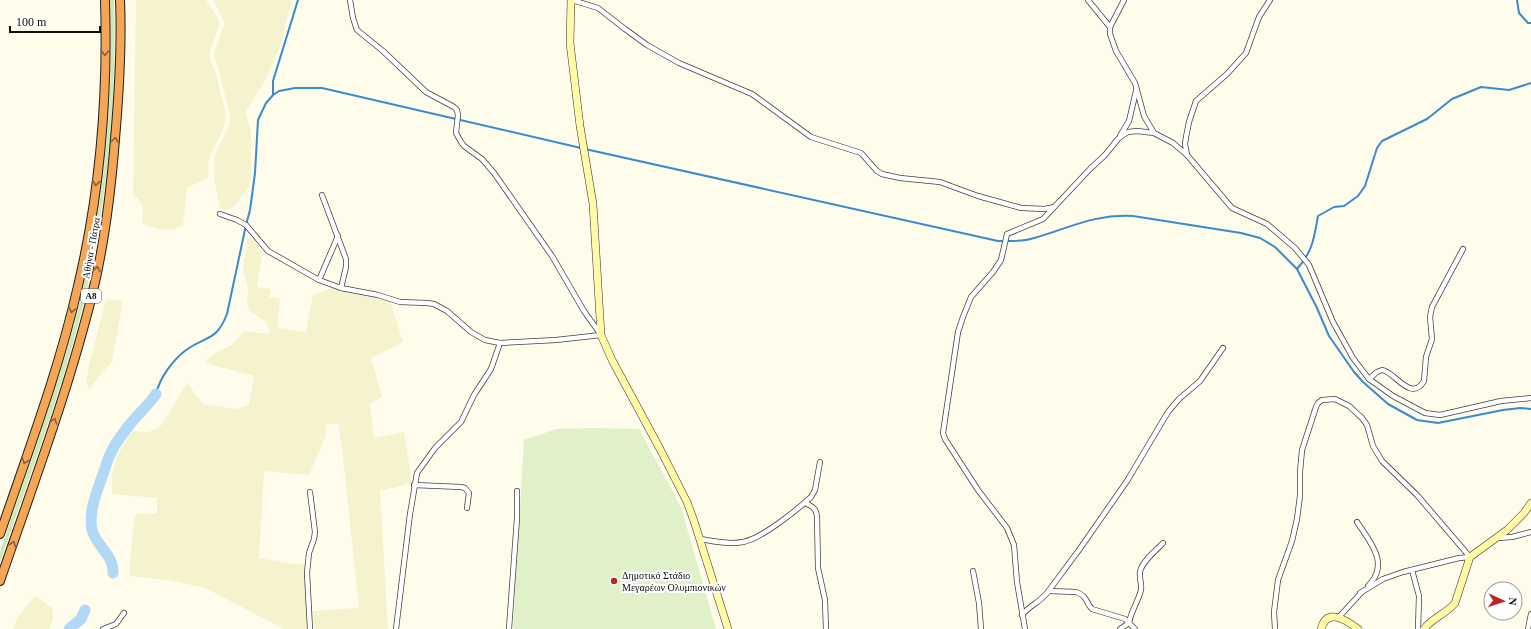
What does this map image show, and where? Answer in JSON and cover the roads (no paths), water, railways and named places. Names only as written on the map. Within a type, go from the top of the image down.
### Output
[{"type":"highway","name":"Αθήνα - Πάτρα","points":[[0,534],[59,358],[84,257],[94,198],[102,116],[105,49],[105,0]]},
{"type":"highway","name":"Αθήνα - Πάτρα","points":[[0,581],[82,334],[96,275],[108,208],[116,132],[119,80],[120,0]]},
{"type":"street","points":[[350,0],[357,30],[383,51],[426,92],[454,107],[458,112],[456,130],[457,136],[464,146],[482,159],[494,173],[552,256],[584,311],[601,335],[612,360],[682,492],[700,539],[727,629]]},
{"type":"street","points":[[601,335],[594,220],[580,126],[570,42],[572,0],[598,8],[647,45],[679,63],[752,94],[811,136],[861,153],[882,174],[900,178],[940,182],[978,196],[1021,208],[1045,210],[1054,207]]},
{"type":"street","points":[[1088,0],[1110,27]]},
{"type":"street","points":[[1124,0],[1110,27],[1110,34],[1116,51],[1135,83],[1144,116],[1154,133]]},
{"type":"street","points":[[1187,155],[1185,144],[1186,137],[1196,101],[1227,74],[1246,53],[1259,17],[1270,0]]},
{"type":"street","points":[[1025,629],[1017,582],[1016,550],[1010,534],[960,464],[943,433],[957,340],[963,317],[971,297],[993,272],[1003,256],[1007,234],[1043,219],[1105,155],[1118,139],[1129,121],[1137,90]]},
{"type":"street","points":[[1118,139],[1128,132],[1154,133],[1173,143],[1187,155],[1232,208],[1274,229],[1295,248],[1305,260],[1315,277],[1333,322],[1352,358],[1370,379],[1408,405],[1431,415],[1440,416],[1501,401],[1531,398]]},
{"type":"street","points":[[322,196],[346,259],[346,267],[341,288]]},
{"type":"street","points":[[220,214],[246,225],[259,239],[268,252],[318,280],[341,288],[378,295],[400,302],[434,304],[447,311],[476,335],[485,340],[500,343],[556,340],[601,335]]},
{"type":"street","points":[[318,280],[338,236]]},
{"type":"street","points":[[1370,379],[1377,372],[1382,370],[1388,372],[1406,387],[1414,388],[1422,384],[1426,358],[1432,339],[1430,317],[1432,308],[1463,249]]},
{"type":"street","points":[[396,629],[414,485],[417,473],[441,441],[461,422],[474,395],[491,369],[500,343]]},
{"type":"street","points":[[1022,615],[1032,605],[1042,599],[1049,591],[1131,475],[1168,412],[1179,399],[1200,381],[1223,348]]},
{"type":"street","points":[[1275,629],[1274,612],[1278,580],[1292,541],[1297,519],[1300,496],[1302,450],[1319,401],[1330,399],[1341,401],[1349,406],[1365,421],[1373,446],[1382,461],[1417,495],[1470,557]]},
{"type":"street","points":[[700,539],[733,543],[752,540],[764,534],[811,497],[815,490],[820,462]]},
{"type":"street","points":[[414,485],[461,486],[465,488],[469,494],[467,508]]},
{"type":"street","points":[[509,629],[518,491]]},
{"type":"street","points":[[310,492],[315,532],[309,553],[307,573],[310,629]]},
{"type":"street","points":[[805,503],[816,510],[818,516],[818,568],[824,600],[826,629]]},
{"type":"street","points":[[1360,593],[1383,579],[1459,558],[1470,557],[1497,538],[1524,513],[1531,503]]},
{"type":"street","points":[[1338,618],[1371,583],[1379,570],[1378,559],[1357,522]]},
{"type":"street","points":[[1497,538],[1512,537],[1531,532]]},
{"type":"street","points":[[1120,629],[1129,623],[1141,591],[1141,569],[1163,543]]},
{"type":"street","points":[[1424,629],[1432,620],[1455,603],[1470,557]]},
{"type":"street","points":[[1412,570],[1419,596],[1418,629]]},
{"type":"street","points":[[973,571],[977,583],[980,629]]},
{"type":"street","points":[[1049,591],[1076,592],[1081,594],[1085,597],[1088,606],[1092,609],[1126,619],[1135,629]]},
{"type":"street","points":[[103,629],[116,624],[124,613]]},
{"type":"street","points":[[1528,629],[1531,614]]},
{"type":"street","points":[[1320,629],[1327,618],[1338,618],[1350,623],[1358,629]]},
{"type":"waterway","points":[[273,95],[273,81],[298,0]]},
{"type":"waterway","points":[[1517,0],[1519,13],[1528,23],[1531,23]]},
{"type":"waterway","points":[[1297,269],[1310,250],[1318,216],[1334,207],[1344,206],[1358,196],[1365,186],[1377,148],[1382,141],[1427,119],[1452,99],[1481,87],[1509,90],[1531,83]]},
{"type":"waterway","points":[[156,394],[164,375],[176,359],[193,345],[215,334],[223,323],[227,314],[250,210],[255,173],[258,120],[266,103],[279,91],[295,88],[322,88],[581,148]]},
{"type":"waterway","points":[[585,149],[998,241],[1030,239],[1082,222],[1119,216],[1133,216],[1241,233],[1260,238],[1275,247],[1297,269],[1317,308],[1329,336],[1354,372],[1388,404],[1417,420],[1438,423],[1503,410],[1520,408],[1531,409]]},
{"type":"waterway","points":[[113,573],[111,561],[97,541],[92,530],[92,508],[107,462],[119,438],[156,394]]},
{"type":"waterway","points":[[69,629],[81,619],[85,610]]},
{"type":"place","name":"Δημοτικό Στάδιο Μεγαρέων Ολυμπιονικών","points":[[614,581]]}]
